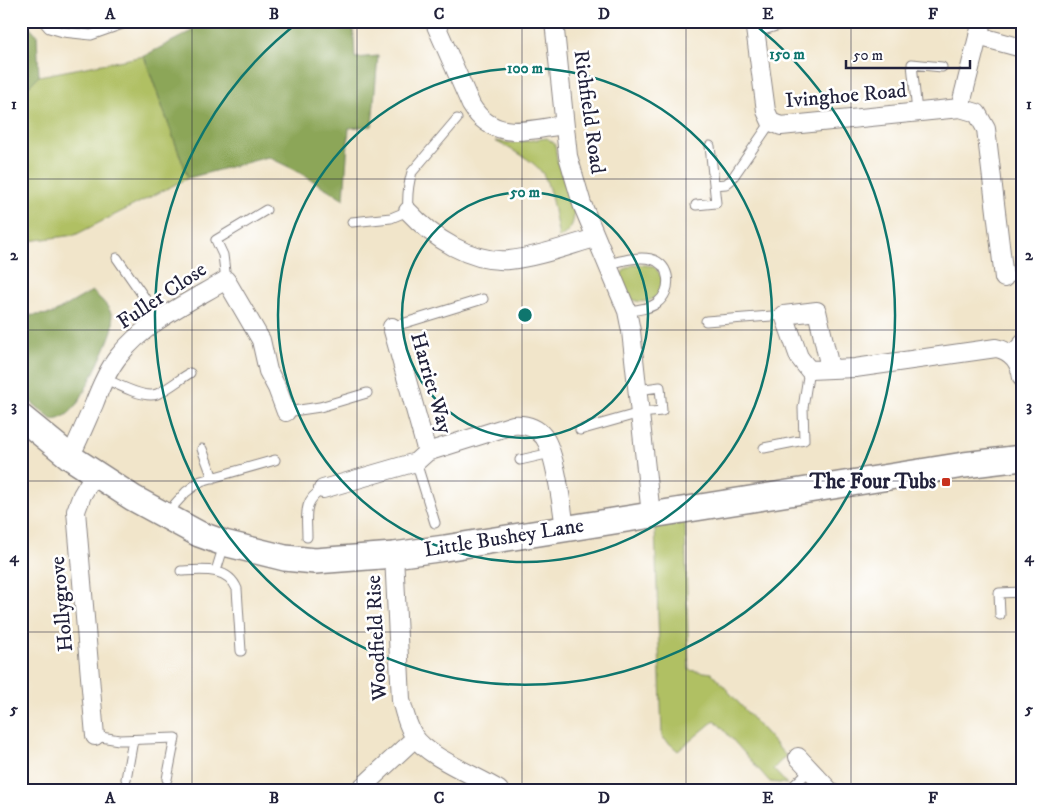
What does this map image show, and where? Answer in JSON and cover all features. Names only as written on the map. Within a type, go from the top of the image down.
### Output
[{"type":"street","points":[[434,21],[471,105],[486,124],[511,132],[564,125]]},
{"type":"street","name":"Richfield Road","points":[[554,21],[568,156],[582,204],[627,312],[633,346],[650,515]]},
{"type":"street","name":"Ivinghoe Road","points":[[778,21],[754,25],[766,111],[771,122],[781,126],[960,108]]},
{"type":"street","points":[[1004,278],[986,129],[977,113],[960,108],[980,29],[1022,48]]},
{"type":"street","points":[[408,211],[419,224],[440,239],[466,253],[486,258],[508,260],[535,256],[595,238]]},
{"type":"street","points":[[226,280],[261,340],[268,371],[286,412]]},
{"type":"street","name":"Fuller Close","points":[[70,456],[81,435],[104,378],[117,358],[134,338],[226,280]]},
{"type":"street","points":[[830,368],[818,311],[784,315],[800,357],[809,370],[855,368],[996,348],[1009,352],[1018,362],[1022,378]]},
{"type":"street","name":"Harriet Way","points":[[392,327],[422,457]]},
{"type":"street","name":"Little Bushey Lane","points":[[21,417],[70,456],[95,473],[168,518],[198,534],[224,543],[285,558],[315,561],[394,555],[1022,458]]},
{"type":"street","name":"Harriet Way","points":[[323,489],[513,425],[522,424],[537,430],[548,444],[558,482],[565,529]]},
{"type":"street","name":"Hollygrove","points":[[95,473],[82,495],[76,511],[96,736]]},
{"type":"street","name":"Woodfield Rise","points":[[394,555],[401,700],[406,721],[415,738],[444,760],[499,790]]},
{"type":"street","points":[[359,790],[415,738]]},
{"type":"street","points":[[804,763],[828,790]]},
{"type":"lane","points":[[43,21],[48,28],[91,35],[132,21]]},
{"type":"lane","points":[[64,32],[65,21]]},
{"type":"lane","points":[[917,112],[912,64],[942,67]]},
{"type":"lane","points":[[352,222],[390,218],[408,211],[408,189],[412,172],[457,119]]},
{"type":"lane","points":[[714,185],[726,184],[731,180],[771,122]]},
{"type":"lane","points":[[696,205],[716,203],[710,146]]},
{"type":"lane","points":[[226,280],[222,255],[216,240],[266,210]]},
{"type":"lane","points":[[118,258],[160,320]]},
{"type":"lane","points":[[608,264],[631,259],[652,259],[664,267],[668,274],[666,291],[657,303],[647,308],[627,312]]},
{"type":"lane","points":[[1004,278],[1022,276]]},
{"type":"lane","points":[[392,327],[483,300]]},
{"type":"lane","points":[[706,321],[784,315]]},
{"type":"lane","points":[[1009,352],[1022,338]]},
{"type":"lane","points":[[764,448],[804,440],[802,408],[809,370]]},
{"type":"lane","points":[[104,378],[131,390],[146,395],[155,395],[190,373]]},
{"type":"lane","points":[[286,412],[320,407],[367,393]]},
{"type":"lane","points":[[580,430],[640,413]]},
{"type":"lane","points":[[202,450],[212,478]]},
{"type":"lane","points":[[520,460],[550,453]]},
{"type":"lane","points":[[422,457],[435,523]]},
{"type":"lane","points":[[168,518],[175,504],[186,492],[201,481],[275,460]]},
{"type":"lane","points":[[306,537],[310,498],[323,489]]},
{"type":"lane","points":[[216,571],[224,543]]},
{"type":"lane","points":[[181,571],[211,569],[234,582],[237,589],[241,651]]},
{"type":"lane","points":[[1000,615],[999,594],[1022,592]]},
{"type":"lane","points":[[96,736],[119,740],[175,738],[167,779]]},
{"type":"lane","points":[[126,780],[133,740]]},
{"type":"lane","points":[[789,790],[804,763]]},
{"type":"green space","points":[[21,21],[25,21],[37,35],[39,76],[21,94]]},
{"type":"green space","points":[[197,21],[353,21],[355,58],[378,56],[372,126],[349,128],[344,199],[293,169],[268,157],[188,178],[144,56],[190,32]]},
{"type":"green space","points":[[144,56],[188,178],[75,235],[21,242],[24,218],[21,207],[22,93],[39,76]]},
{"type":"green space","points":[[547,138],[555,144],[557,160],[574,212],[571,227],[559,238],[551,196],[543,174],[527,159],[495,141],[511,143]]},
{"type":"green space","points":[[637,264],[653,266],[659,273],[662,281],[661,288],[653,299],[638,301],[629,298],[620,277],[623,271]]},
{"type":"green space","points":[[92,291],[104,302],[110,311],[113,326],[96,368],[75,407],[65,416],[52,420],[21,393],[21,316],[52,314]]},
{"type":"green space","points":[[685,522],[689,670],[712,673],[786,756],[773,769],[787,784],[770,782],[715,720],[678,751],[662,737],[655,527]]},
{"type":"place","name":"The Four Tubs","points":[[946,482]]}]
